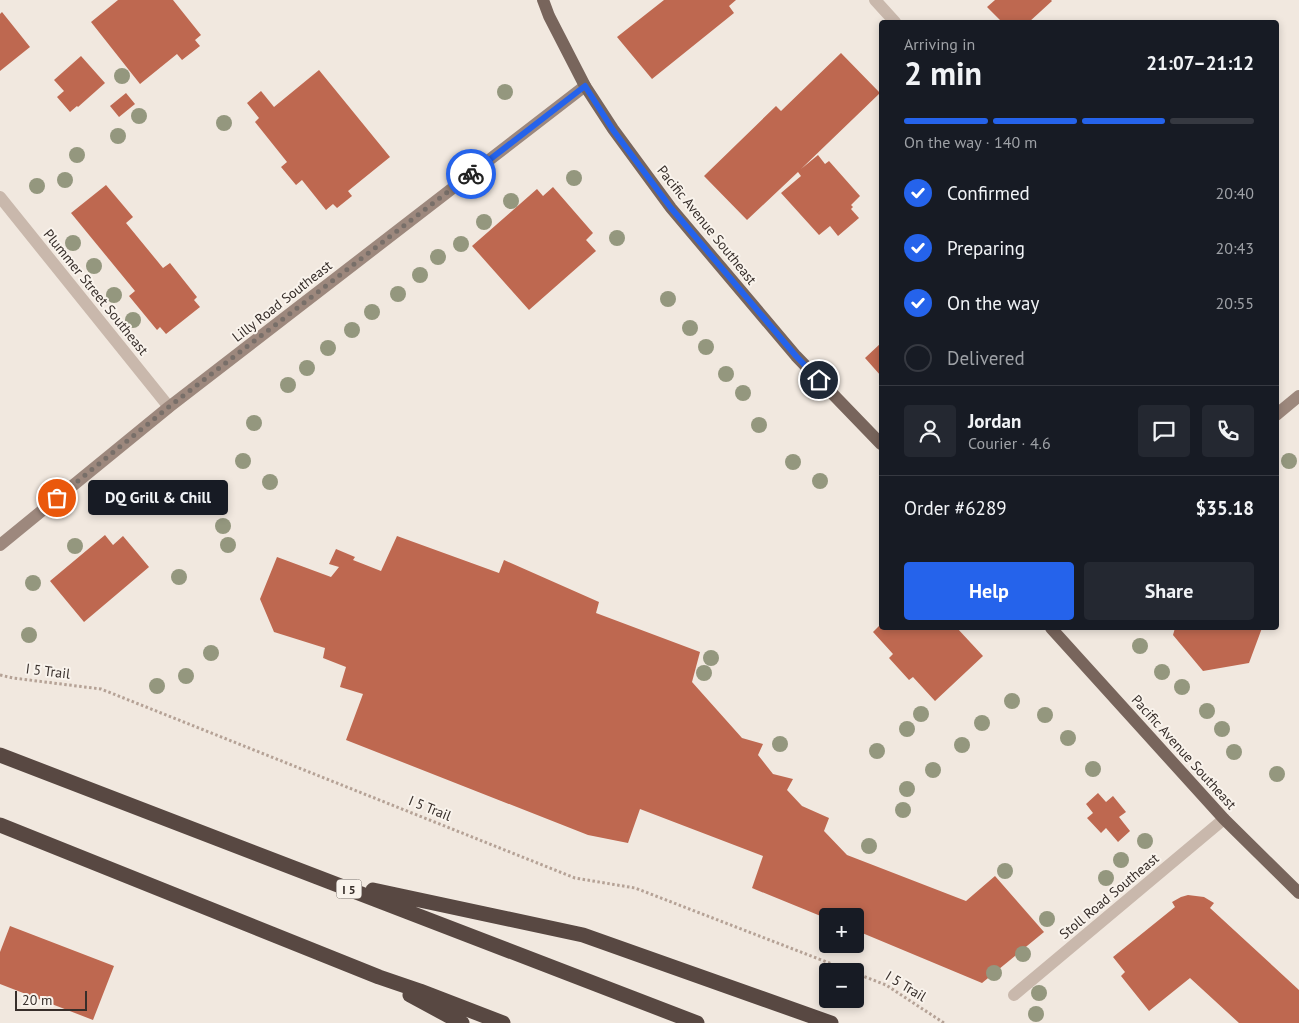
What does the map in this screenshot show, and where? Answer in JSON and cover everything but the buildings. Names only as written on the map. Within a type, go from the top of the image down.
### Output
[{"type":"highway","name":"I 5","points":[[0,755],[697,1023]]},
{"type":"highway","points":[[0,825],[379,977],[503,1023]]},
{"type":"highway","points":[[327,880],[583,935],[831,1023]]},
{"type":"highway","points":[[379,977],[462,1023]]},
{"type":"main road","name":"Pacific Avenue Southeast","points":[[543,0],[549,16],[585,86],[613,130],[671,208],[796,356],[879,442]]},
{"type":"main road","name":"Pacific Avenue Southeast","points":[[1052,630],[1224,819],[1299,893]]},
{"type":"street","points":[[875,0],[894,20]]},
{"type":"street","name":"Lilly Road Southeast","points":[[0,545],[170,406],[585,86]]},
{"type":"street","name":"Plummer Street Southeast","points":[[0,196],[170,406]]},
{"type":"street","points":[[1279,413],[1299,396]]},
{"type":"street","name":"Stoll Road Southeast","points":[[1014,995],[1224,819]]},
{"type":"path","name":"I 5 Trail","points":[[0,675],[102,690],[575,878],[635,888],[829,963]]},
{"type":"path","name":"I 5 Trail","points":[[864,976],[886,985],[944,1023]]},
{"type":"way so far","points":[[57,498],[170,406],[471,174]]},
{"type":"place","name":"DQ Grill & Chill","points":[[57,498]]},
{"type":"route","points":[[471,174],[585,86],[613,130],[671,208],[739,290],[819,380]]}]
